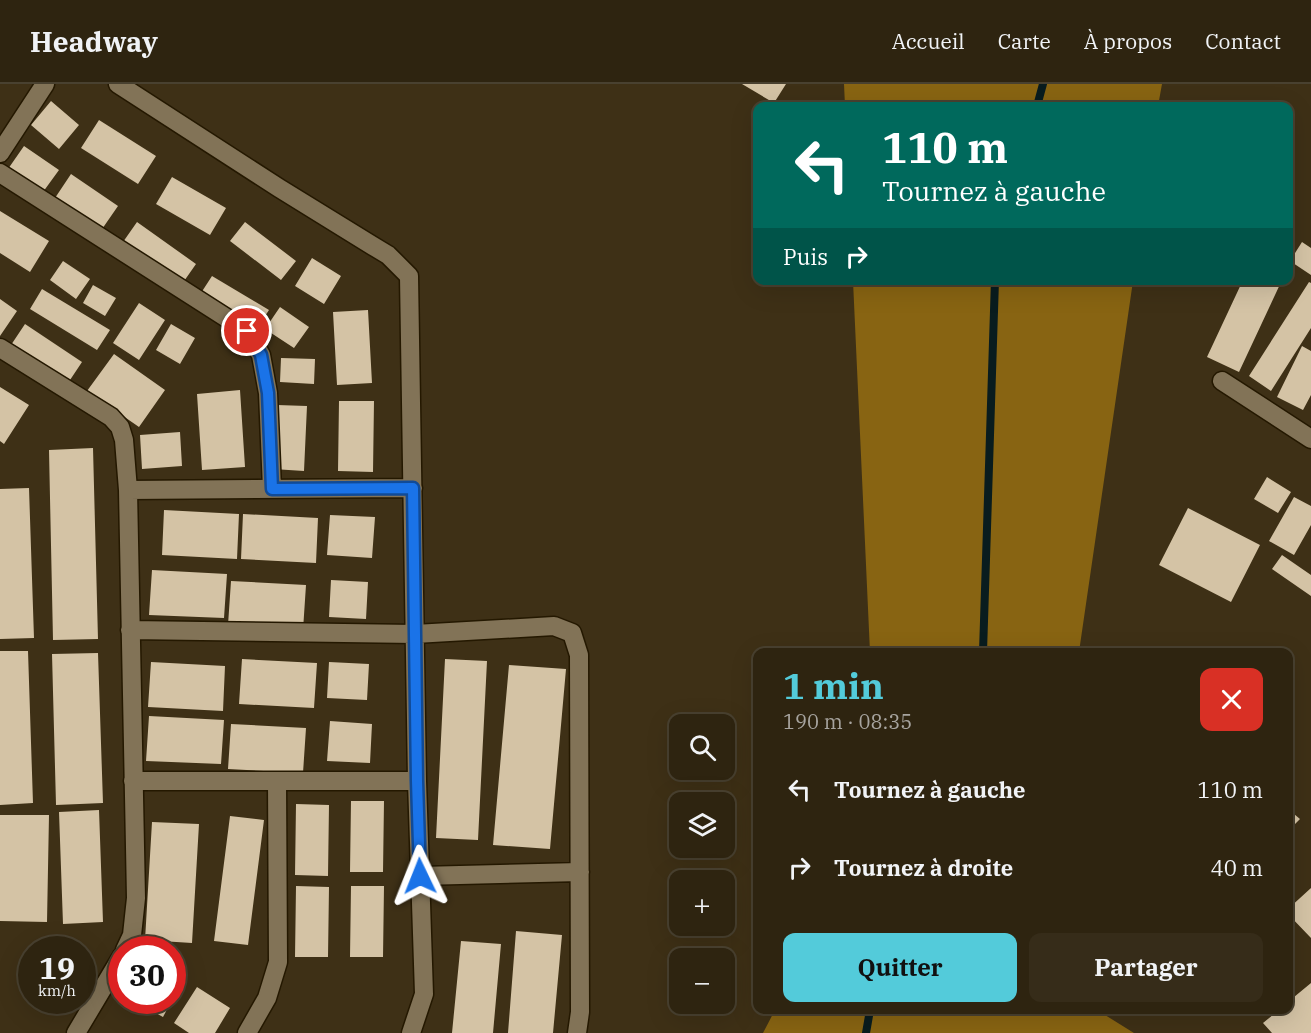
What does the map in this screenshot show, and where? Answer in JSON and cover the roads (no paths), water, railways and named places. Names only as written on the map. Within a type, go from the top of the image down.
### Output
[{"type":"street","points":[[0,153],[45,84]]},
{"type":"street","points":[[118,84],[388,255],[409,276],[417,781],[424,994],[411,1033]]},
{"type":"street","points":[[0,174],[247,331],[261,355],[268,393],[272,489]]},
{"type":"street","points":[[0,348],[111,417],[120,428],[124,440],[128,490],[136,898],[132,936]]},
{"type":"street","points":[[1222,381],[1311,439]]},
{"type":"street","points":[[128,490],[413,488]]},
{"type":"street","points":[[130,630],[415,634],[554,626],[572,633],[579,654],[580,1012],[577,1033]]},
{"type":"street","points":[[133,781],[417,781]]},
{"type":"street","points":[[247,1033],[267,998],[278,962],[277,781]]},
{"type":"street","points":[[420,876],[580,872]]},
{"type":"street","points":[[76,1033],[108,979]]},
{"type":"waterway","points":[[1038,102],[1043,84]]},
{"type":"waterway","points":[[983,648],[995,285]]},
{"type":"waterway","points":[[866,1033],[869,1014]]}]
